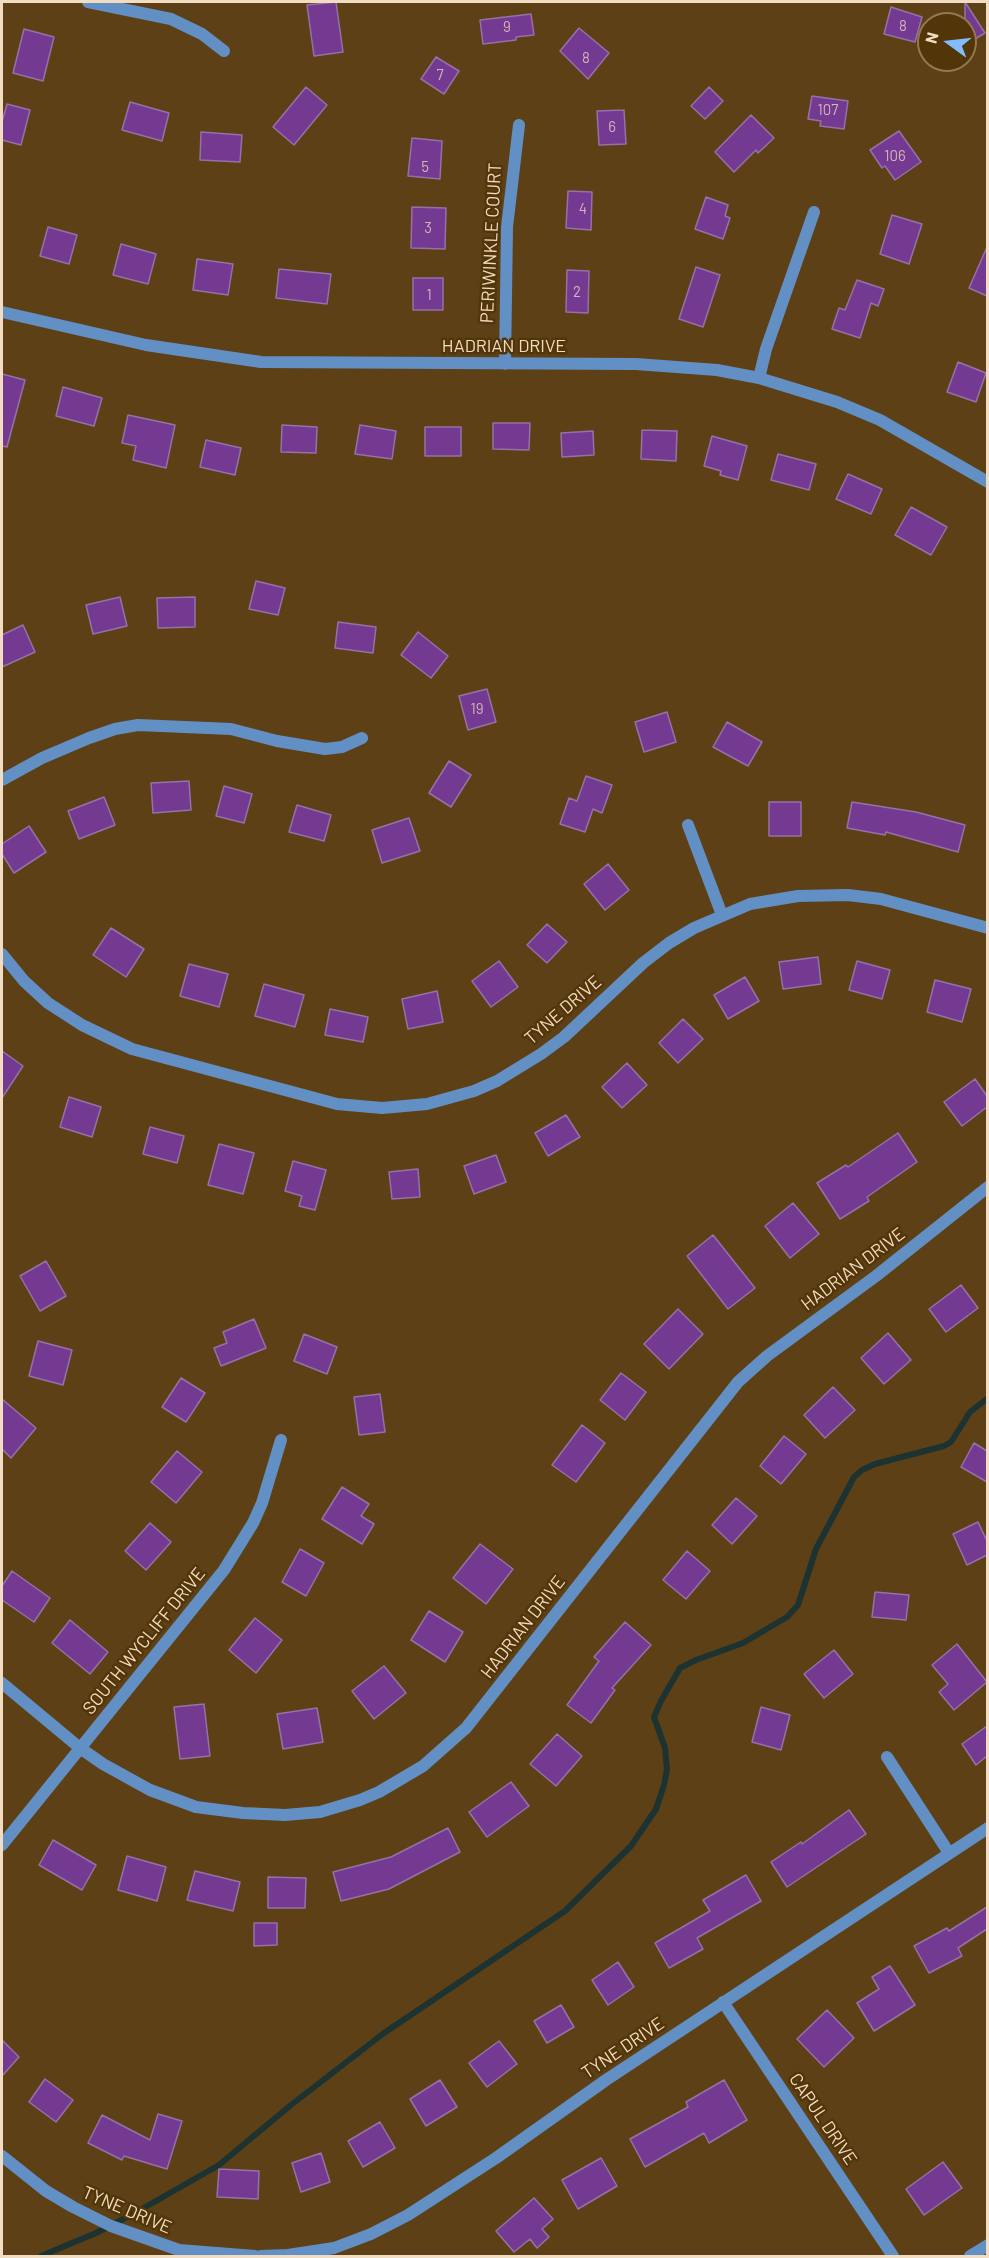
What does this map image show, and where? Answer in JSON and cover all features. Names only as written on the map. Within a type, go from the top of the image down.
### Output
[{"type":"street","points":[[88,2],[171,19],[202,34],[224,51]]},
{"type":"street","name":"PERIWINKLE COURT","points":[[505,364],[507,227],[519,125]]},
{"type":"street","points":[[759,378],[766,349],[814,212]]},
{"type":"street","name":"HADRIAN DRIVE","points":[[2,312],[146,345],[261,362],[636,364],[717,370],[759,378],[837,402],[880,420],[987,482]]},
{"type":"street","points":[[2,780],[42,758],[89,738],[115,729],[138,725],[231,729],[277,741],[325,749],[342,747],[362,738]]},
{"type":"street","points":[[688,825],[722,915]]},
{"type":"street","name":"TYNE DRIVE","points":[[2,954],[24,981],[48,1003],[82,1025],[132,1049],[337,1104],[382,1108],[427,1104],[474,1091],[497,1081],[564,1037],[643,963],[669,944],[694,928],[750,904],[820,894],[848,895],[881,899],[987,928]]},
{"type":"street","name":"HADRIAN DRIVE","points":[[2,1683],[80,1748],[103,1764],[150,1790],[196,1807],[285,1815],[320,1812],[360,1800],[401,1780],[423,1766],[466,1728],[738,1382],[767,1356],[876,1276],[987,1187]]},
{"type":"street","name":"SOUTH WYCLIFF DRIVE","points":[[2,1845],[241,1546],[262,1503],[280,1440]]},
{"type":"street","points":[[887,1757],[949,1853]]},
{"type":"street","name":"TYNE DRIVE","points":[[261,2256],[288,2255],[334,2248],[371,2234],[408,2215],[496,2158],[606,2080],[987,1827]]},
{"type":"street","name":"CAPUL DRIVE","points":[[723,2002],[893,2256]]},
{"type":"street","name":"TYNE DRIVE","points":[[2,2156],[46,2191],[73,2207],[111,2226],[179,2253],[255,2256]]},
{"type":"street","points":[[970,2256],[987,2245]]},
{"type":"building","points":[[336,2],[343,52],[314,56],[307,5]]},
{"type":"building","points":[[965,2],[971,12],[965,12]]},
{"type":"building","points":[[891,7],[917,15],[915,42],[884,34]]},
{"type":"building","points":[[531,14],[534,35],[483,44],[480,20]]},
{"type":"building","points":[[977,21],[985,33],[977,38]]},
{"type":"building","points":[[579,28],[609,53],[588,79],[560,51]]},
{"type":"building","points":[[24,29],[54,37],[43,81],[13,73]]},
{"type":"building","points":[[436,57],[459,71],[444,94],[421,79]]},
{"type":"building","points":[[306,87],[327,105],[294,145],[273,127]]},
{"type":"building","points":[[709,87],[723,101],[705,119],[691,106]]},
{"type":"building","points":[[812,96],[848,101],[844,129],[820,126],[821,121],[808,119]]},
{"type":"building","points":[[130,102],[169,113],[162,141],[122,130]]},
{"type":"building","points":[[7,104],[30,110],[21,145],[2,140],[2,122]]},
{"type":"building","points":[[624,110],[626,144],[599,145],[597,111]]},
{"type":"building","points":[[751,115],[774,138],[758,153],[756,150],[734,172],[715,152]]},
{"type":"building","points":[[899,131],[921,162],[895,180],[885,166],[882,168],[870,150]]},
{"type":"building","points":[[201,132],[242,135],[240,162],[200,160]]},
{"type":"building","points":[[412,138],[442,141],[440,179],[408,176]]},
{"type":"building","points":[[568,191],[592,192],[591,230],[566,228]]},
{"type":"building","points":[[706,197],[728,205],[725,216],[730,218],[723,239],[695,229]]},
{"type":"building","points":[[412,207],[446,208],[445,249],[411,248]]},
{"type":"building","points":[[892,215],[922,224],[909,264],[880,254]]},
{"type":"building","points":[[48,227],[77,235],[69,264],[40,256]]},
{"type":"building","points":[[121,244],[156,254],[148,284],[113,275]]},
{"type":"building","points":[[987,247],[987,296],[969,288]]},
{"type":"building","points":[[197,259],[233,264],[228,295],[193,290]]},
{"type":"building","points":[[696,267],[720,275],[703,327],[679,319]]},
{"type":"building","points":[[279,269],[331,274],[327,304],[276,298]]},
{"type":"building","points":[[567,270],[589,271],[588,313],[566,312]]},
{"type":"building","points":[[413,278],[443,278],[443,310],[413,310]]},
{"type":"building","points":[[857,280],[884,289],[878,306],[871,303],[860,338],[832,329],[839,308],[845,310]]},
{"type":"building","points":[[958,362],[986,373],[976,402],[947,392]]},
{"type":"building","points":[[2,374],[25,380],[7,447],[2,446]]},
{"type":"building","points":[[63,387],[102,398],[94,426],[56,416]]},
{"type":"building","points":[[128,415],[175,425],[166,468],[133,460],[136,446],[122,443]]},
{"type":"building","points":[[493,423],[530,423],[529,450],[493,449]]},
{"type":"building","points":[[282,425],[317,427],[316,453],[281,452]]},
{"type":"building","points":[[360,425],[396,431],[392,459],[355,454]]},
{"type":"building","points":[[425,427],[461,427],[461,456],[425,456]]},
{"type":"building","points":[[642,430],[677,431],[676,461],[641,459]]},
{"type":"building","points":[[593,431],[594,455],[562,457],[561,433]]},
{"type":"building","points":[[712,436],[747,446],[738,480],[720,475],[721,471],[704,466]]},
{"type":"building","points":[[206,440],[241,448],[235,475],[200,467]]},
{"type":"building","points":[[778,454],[816,464],[809,490],[771,480]]},
{"type":"building","points":[[848,474],[882,489],[871,514],[836,499]]},
{"type":"building","points":[[911,507],[947,527],[931,555],[895,535]]},
{"type":"building","points":[[256,581],[285,588],[278,615],[249,609]]},
{"type":"building","points":[[120,597],[127,626],[93,634],[86,605]]},
{"type":"building","points":[[195,597],[195,627],[158,628],[157,598]]},
{"type":"building","points":[[338,622],[376,627],[373,653],[335,648]]},
{"type":"building","points":[[23,625],[35,652],[2,667],[2,635]]},
{"type":"building","points":[[418,632],[448,656],[431,678],[401,655]]},
{"type":"building","points":[[487,689],[496,722],[468,730],[459,696]]},
{"type":"building","points":[[667,712],[676,742],[644,752],[635,722]]},
{"type":"building","points":[[727,722],[762,742],[748,766],[713,747]]},
{"type":"building","points":[[449,761],[471,775],[451,807],[429,793]]},
{"type":"building","points":[[586,776],[612,785],[602,813],[593,809],[585,832],[560,824],[569,798],[577,801]]},
{"type":"building","points":[[189,781],[191,810],[153,813],[151,783]]},
{"type":"building","points":[[224,786],[252,794],[244,823],[216,816]]},
{"type":"building","points":[[104,797],[115,825],[79,839],[68,811]]},
{"type":"building","points":[[769,802],[801,802],[801,836],[769,836]]},
{"type":"building","points":[[852,802],[916,812],[965,825],[958,852],[886,832],[885,835],[847,828]]},
{"type":"building","points":[[297,805],[331,815],[324,841],[289,832]]},
{"type":"building","points":[[409,818],[420,851],[382,863],[372,830]]},
{"type":"building","points":[[29,826],[46,852],[14,873],[2,854],[2,844]]},
{"type":"building","points":[[608,864],[629,890],[605,910],[584,884]]},
{"type":"building","points":[[547,924],[567,942],[547,963],[527,945]]},
{"type":"building","points":[[111,928],[144,949],[126,977],[93,955]]},
{"type":"building","points":[[818,957],[821,984],[783,989],[779,962]]},
{"type":"building","points":[[499,961],[518,987],[491,1007],[472,981]]},
{"type":"building","points":[[857,961],[890,970],[882,999],[849,990]]},
{"type":"building","points":[[189,964],[228,974],[219,1007],[180,996]]},
{"type":"building","points":[[745,977],[759,1001],[728,1019],[714,995]]},
{"type":"building","points":[[935,980],[971,989],[962,1022],[927,1012]]},
{"type":"building","points":[[264,984],[304,995],[295,1027],[255,1016]]},
{"type":"building","points":[[437,991],[443,1022],[408,1029],[402,999]]},
{"type":"building","points":[[330,1009],[368,1017],[363,1042],[325,1035]]},
{"type":"building","points":[[683,1019],[703,1039],[678,1063],[659,1043]]},
{"type":"building","points":[[2,1051],[23,1066],[2,1098]]},
{"type":"building","points":[[627,1063],[647,1085],[622,1108],[602,1087]]},
{"type":"building","points":[[975,1079],[987,1096],[987,1107],[962,1126],[944,1102]]},
{"type":"building","points":[[69,1097],[101,1107],[92,1137],[60,1127]]},
{"type":"building","points":[[566,1115],[580,1137],[548,1156],[535,1133]]},
{"type":"building","points":[[150,1127],[184,1136],[177,1163],[143,1154]]},
{"type":"building","points":[[898,1133],[917,1162],[867,1197],[869,1201],[840,1219],[817,1183],[846,1165],[848,1167]]},
{"type":"building","points":[[219,1144],[254,1153],[243,1194],[208,1185]]},
{"type":"building","points":[[496,1155],[506,1182],[474,1194],[464,1166]]},
{"type":"building","points":[[293,1161],[326,1170],[315,1210],[299,1206],[302,1196],[285,1191]]},
{"type":"building","points":[[418,1169],[420,1197],[392,1199],[389,1172]]},
{"type":"building","points":[[793,1203],[819,1234],[790,1258],[765,1226]]},
{"type":"building","points":[[713,1235],[755,1288],[728,1309],[687,1256]]},
{"type":"building","points":[[46,1261],[66,1296],[40,1311],[20,1276]]},
{"type":"building","points":[[961,1285],[978,1308],[946,1332],[929,1309]]},
{"type":"building","points":[[678,1309],[703,1334],[669,1369],[644,1344]]},
{"type":"building","points":[[254,1319],[266,1348],[221,1366],[214,1348],[227,1343],[223,1332]]},
{"type":"building","points":[[888,1333],[911,1360],[884,1384],[861,1358]]},
{"type":"building","points":[[304,1334],[337,1347],[327,1374],[294,1361]]},
{"type":"building","points":[[38,1341],[72,1350],[63,1385],[29,1376]]},
{"type":"building","points":[[621,1373],[646,1392],[625,1420],[600,1400]]},
{"type":"building","points":[[181,1378],[205,1393],[186,1422],[162,1407]]},
{"type":"building","points":[[833,1387],[855,1410],[825,1438],[804,1415]]},
{"type":"building","points":[[380,1394],[385,1432],[359,1435],[354,1397]]},
{"type":"building","points":[[2,1399],[36,1428],[11,1458],[2,1449]]},
{"type":"building","points":[[582,1425],[605,1443],[576,1482],[552,1465]]},
{"type":"building","points":[[784,1436],[806,1454],[781,1484],[760,1466]]},
{"type":"building","points":[[974,1443],[987,1451],[987,1482],[961,1467]]},
{"type":"building","points":[[177,1451],[202,1472],[176,1503],[151,1482]]},
{"type":"building","points":[[342,1487],[369,1504],[361,1516],[374,1524],[362,1544],[322,1519]]},
{"type":"building","points":[[736,1498],[757,1516],[732,1544],[712,1525]]},
{"type":"building","points":[[978,1522],[987,1541],[987,1555],[967,1565],[953,1534]]},
{"type":"building","points":[[150,1523],[171,1542],[146,1570],[125,1551]]},
{"type":"building","points":[[480,1544],[513,1569],[486,1604],[453,1578]]},
{"type":"building","points":[[300,1549],[324,1563],[306,1596],[282,1582]]},
{"type":"building","points":[[687,1551],[710,1571],[686,1599],[663,1580]]},
{"type":"building","points":[[12,1571],[50,1598],[34,1622],[2,1600],[2,1586]]},
{"type":"building","points":[[875,1592],[909,1595],[906,1620],[872,1617]]},
{"type":"building","points":[[429,1611],[463,1632],[445,1662],[411,1640]]},
{"type":"building","points":[[255,1618],[282,1640],[256,1673],[229,1650]]},
{"type":"building","points":[[70,1620],[108,1652],[90,1674],[52,1643]]},
{"type":"building","points":[[625,1622],[651,1645],[612,1688],[615,1690],[591,1723],[567,1705],[599,1661],[594,1657]]},
{"type":"building","points":[[957,1644],[987,1682],[954,1710],[939,1692],[948,1684],[932,1665]]},
{"type":"building","points":[[834,1650],[853,1674],[824,1698],[804,1674]]},
{"type":"building","points":[[384,1666],[406,1693],[374,1719],[352,1691]]},
{"type":"building","points":[[204,1704],[210,1756],[180,1759],[174,1707]]},
{"type":"building","points":[[761,1707],[790,1715],[781,1750],[752,1742]]},
{"type":"building","points":[[317,1708],[323,1742],[283,1749],[277,1714]]},
{"type":"building","points":[[987,1726],[987,1756],[976,1765],[962,1744]]},
{"type":"building","points":[[557,1734],[582,1756],[556,1786],[530,1764]]},
{"type":"building","points":[[511,1782],[529,1806],[487,1837],[469,1812]]},
{"type":"building","points":[[849,1810],[866,1834],[787,1887],[771,1862],[801,1842],[802,1844]]},
{"type":"building","points":[[448,1828],[460,1852],[389,1889],[341,1901],[333,1872],[391,1857]]},
{"type":"building","points":[[53,1840],[96,1865],[82,1890],[39,1865]]},
{"type":"building","points":[[127,1856],[166,1867],[157,1901],[118,1890]]},
{"type":"building","points":[[195,1871],[240,1882],[233,1911],[187,1900]]},
{"type":"building","points":[[746,1875],[761,1901],[697,1938],[703,1949],[669,1968],[655,1943],[710,1911],[703,1900]]},
{"type":"building","points":[[268,1877],[306,1878],[305,1908],[268,1908]]},
{"type":"building","points":[[987,1907],[987,1929],[958,1948],[962,1956],[929,1973],[914,1946],[947,1928],[949,1931]]},
{"type":"building","points":[[254,1923],[277,1923],[277,1945],[254,1946]]},
{"type":"building","points":[[618,1962],[634,1987],[608,2005],[592,1980]]},
{"type":"building","points":[[890,1966],[915,2005],[874,2031],[857,2003],[879,1989],[872,1977]]},
{"type":"building","points":[[561,2005],[574,2027],[547,2043],[534,2021]]},
{"type":"building","points":[[827,2010],[854,2038],[824,2067],[797,2039]]},
{"type":"building","points":[[2,2040],[19,2057],[2,2076]]},
{"type":"building","points":[[499,2041],[517,2064],[487,2087],[469,2063]]},
{"type":"building","points":[[45,2079],[73,2100],[56,2122],[29,2102]]},
{"type":"building","points":[[440,2080],[457,2107],[426,2126],[410,2099]]},
{"type":"building","points":[[724,2080],[747,2120],[709,2143],[704,2133],[645,2167],[630,2139],[688,2107],[686,2102]]},
{"type":"building","points":[[158,2114],[182,2121],[167,2169],[124,2156],[122,2160],[88,2143],[102,2115],[150,2140]]},
{"type":"building","points":[[380,2122],[395,2148],[363,2167],[348,2141]]},
{"type":"building","points":[[321,2153],[330,2182],[301,2192],[292,2163]]},
{"type":"building","points":[[601,2158],[617,2186],[578,2209],[562,2180]]},
{"type":"building","points":[[943,2162],[962,2188],[924,2215],[906,2189]]},
{"type":"building","points":[[219,2169],[259,2171],[258,2199],[217,2197]]},
{"type":"building","points":[[534,2198],[553,2219],[542,2229],[549,2237],[537,2248],[530,2239],[514,2252],[496,2231]]},
{"type":"waterway","points":[[41,2256],[96,2233],[219,2165],[291,2105],[384,2033],[565,1911],[631,1846],[656,1809],[667,1769],[665,1748],[654,1717],[680,1668],[743,1643],[787,1617],[798,1605],[816,1549],[854,1477],[875,1464],[944,1446],[951,1442],[970,1412],[988,1398]]}]
